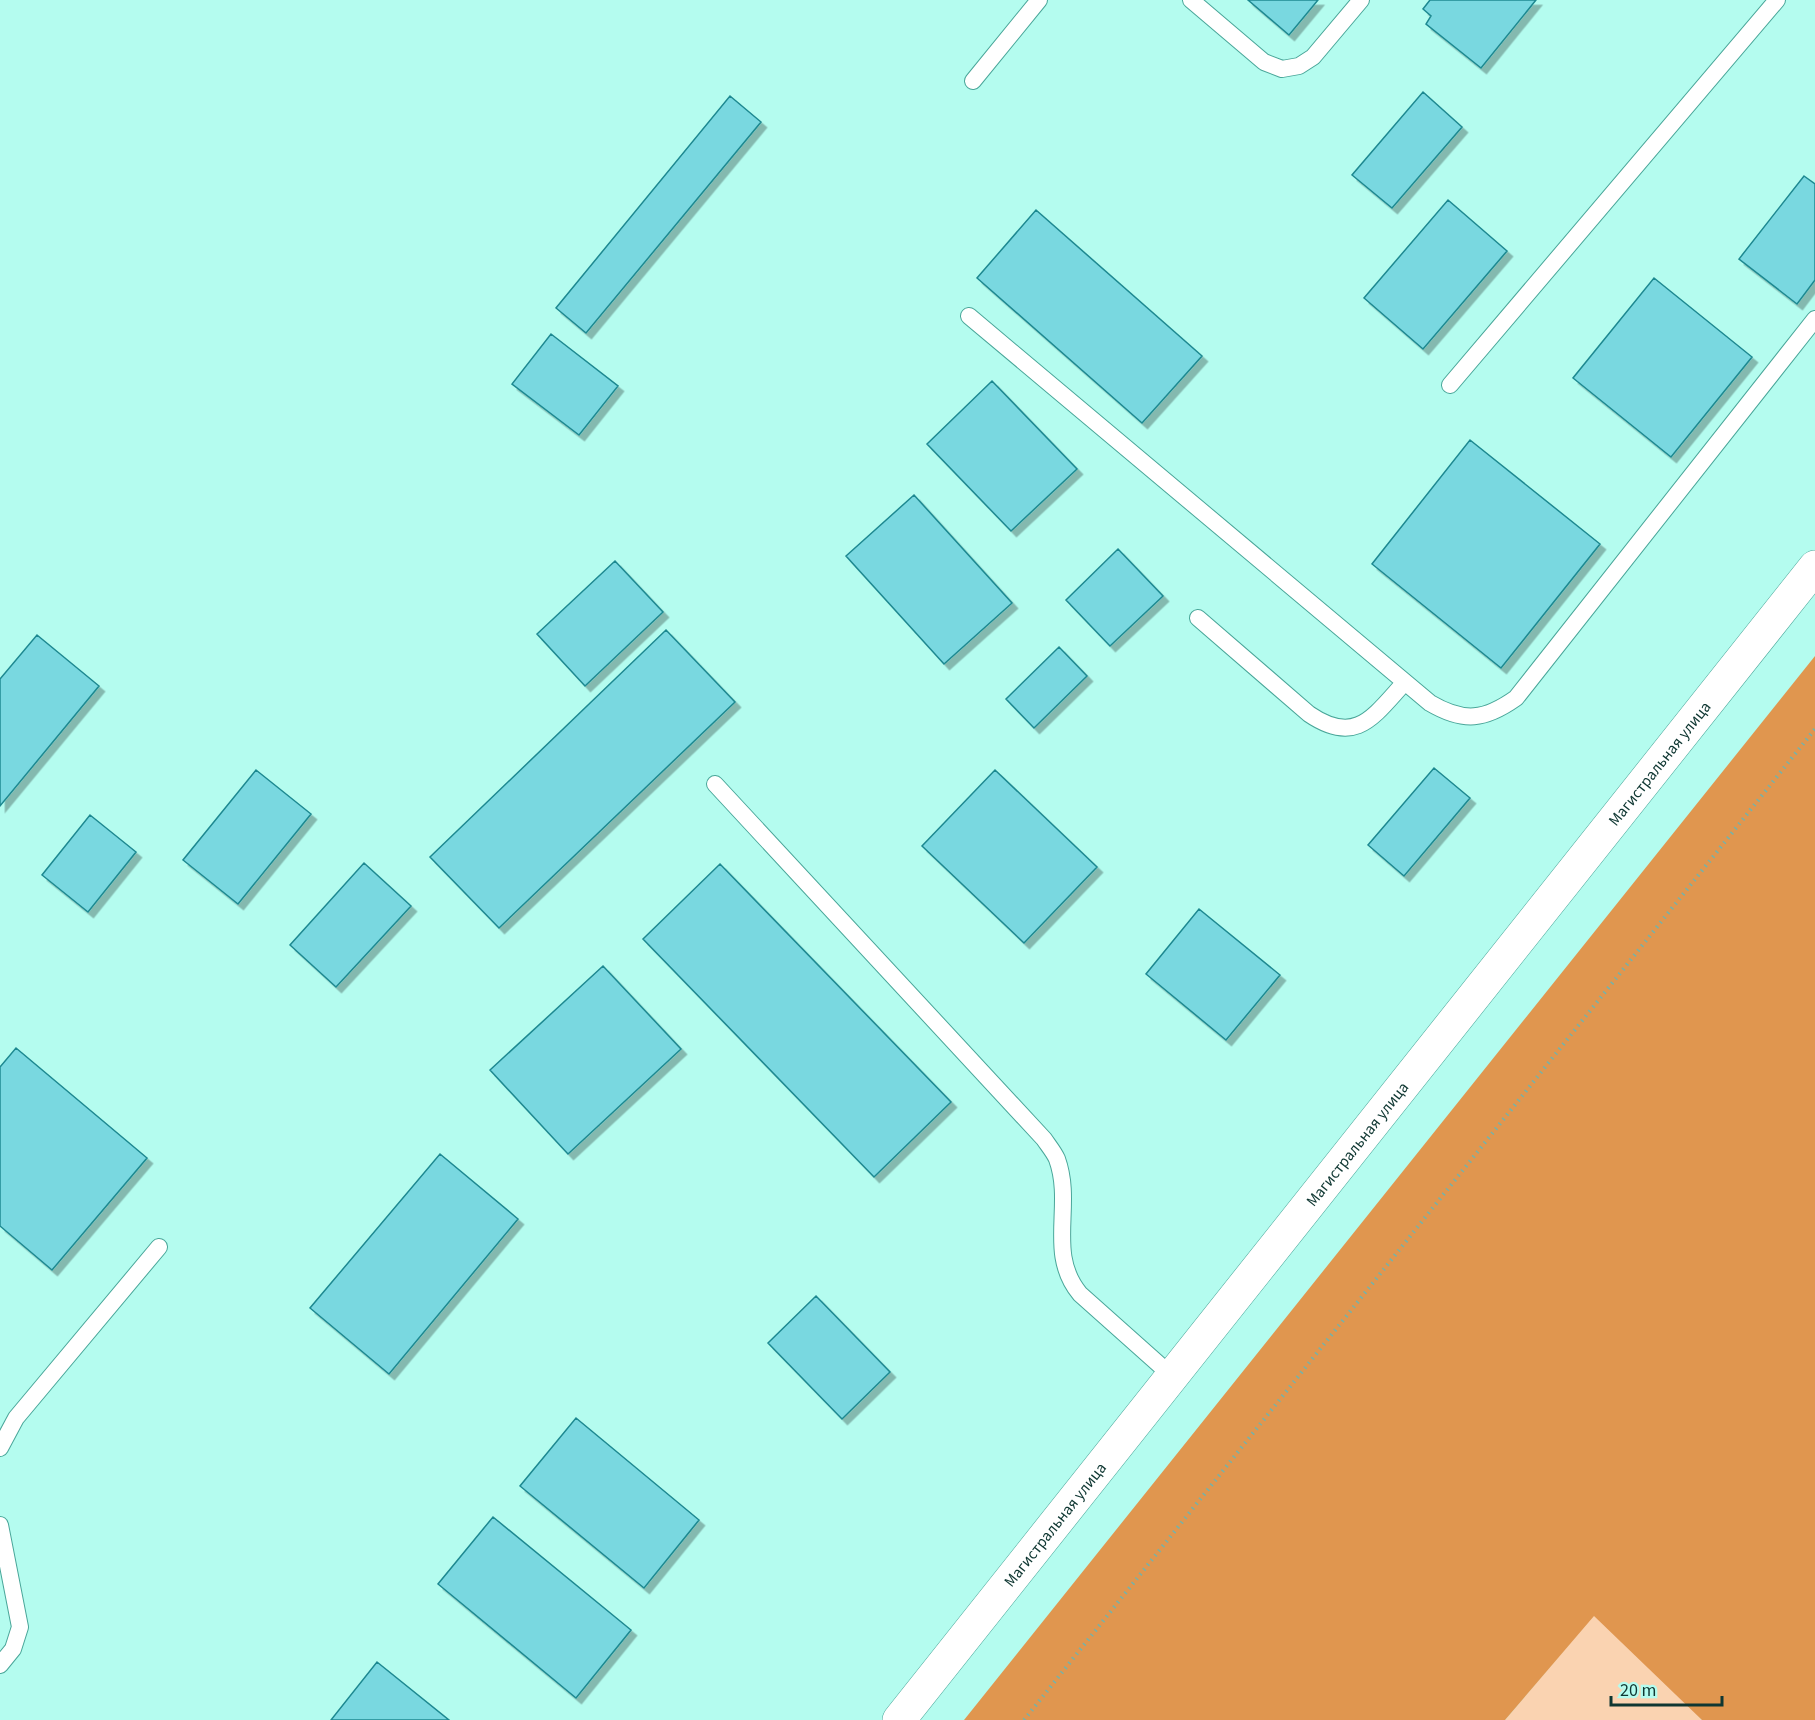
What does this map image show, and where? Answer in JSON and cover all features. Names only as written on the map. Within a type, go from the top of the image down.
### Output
[{"type":"main road","name":"Магистральная улица","points":[[899,1720],[1815,567]]},
{"type":"lane","points":[[973,81],[1040,0]]},
{"type":"lane","points":[[1191,0],[1264,62],[1282,69],[1299,66],[1313,57],[1361,0]]},
{"type":"lane","points":[[1450,386],[1777,0]]},
{"type":"lane","points":[[969,316],[1430,703],[1449,714],[1468,718],[1496,712],[1516,698],[1815,319]]},
{"type":"lane","points":[[1198,618],[1309,714],[1324,724],[1338,729],[1350,730],[1362,725],[1374,716],[1406,682]]},
{"type":"lane","points":[[715,784],[1044,1139],[1056,1158],[1063,1184],[1063,1265],[1069,1280],[1080,1294],[1172,1376]]},
{"type":"lane","points":[[0,1448],[16,1418],[159,1247]]},
{"type":"lane","points":[[0,1525],[20,1627],[13,1648],[0,1665]]},
{"type":"path","points":[[1024,1720],[1815,729]]},
{"type":"shaded area","points":[[1815,656],[1815,1720],[1702,1720],[1594,1616],[1505,1720],[964,1720]]},
{"type":"shaded area","points":[[1594,1615],[1694,1711],[1702,1720],[1505,1720]]},
{"type":"building","points":[[1248,0],[1318,0],[1289,35]]},
{"type":"building","points":[[1430,0],[1536,0],[1481,68],[1426,24],[1431,16],[1423,9]]},
{"type":"building","points":[[1423,92],[1462,127],[1392,208],[1352,175]]},
{"type":"building","points":[[730,96],[761,122],[586,333],[556,308]]},
{"type":"building","points":[[1804,176],[1815,184],[1815,280],[1797,304],[1739,259]]},
{"type":"building","points":[[1448,200],[1507,251],[1423,349],[1364,298]]},
{"type":"building","points":[[1036,210],[1202,356],[1142,423],[977,278]]},
{"type":"building","points":[[1654,278],[1752,357],[1671,457],[1573,378]]},
{"type":"building","points":[[551,334],[618,386],[579,435],[512,384]]},
{"type":"building","points":[[992,381],[1077,469],[1011,531],[927,444]]},
{"type":"building","points":[[1470,440],[1600,544],[1501,668],[1372,564]]},
{"type":"building","points":[[914,495],[1012,603],[944,664],[846,556]]},
{"type":"building","points":[[1118,549],[1163,596],[1110,646],[1066,600]]},
{"type":"building","points":[[615,561],[663,612],[585,686],[537,634]]},
{"type":"building","points":[[666,630],[735,702],[499,928],[430,857]]},
{"type":"building","points":[[37,635],[99,686],[0,806],[0,679]]},
{"type":"building","points":[[1059,647],[1087,676],[1034,728],[1006,699]]},
{"type":"building","points":[[1434,768],[1470,798],[1404,876],[1368,845]]},
{"type":"building","points":[[256,770],[311,814],[238,904],[183,860]]},
{"type":"building","points":[[995,770],[1097,867],[1024,943],[922,846]]},
{"type":"building","points":[[90,815],[136,852],[88,912],[42,875]]},
{"type":"building","points":[[364,863],[411,906],[336,987],[290,945]]},
{"type":"building","points":[[720,864],[951,1102],[874,1177],[643,939]]},
{"type":"building","points":[[1199,909],[1280,975],[1226,1040],[1146,974]]},
{"type":"building","points":[[603,966],[681,1049],[568,1154],[490,1070]]},
{"type":"building","points":[[16,1048],[147,1158],[52,1270],[0,1226],[0,1067]]},
{"type":"building","points":[[440,1154],[518,1219],[389,1374],[310,1308]]},
{"type":"building","points":[[816,1296],[890,1372],[842,1419],[768,1343]]},
{"type":"building","points":[[576,1418],[699,1520],[644,1588],[520,1486]]},
{"type":"building","points":[[493,1517],[631,1630],[576,1698],[438,1584]]},
{"type":"building","points":[[377,1662],[449,1720],[331,1720]]}]
